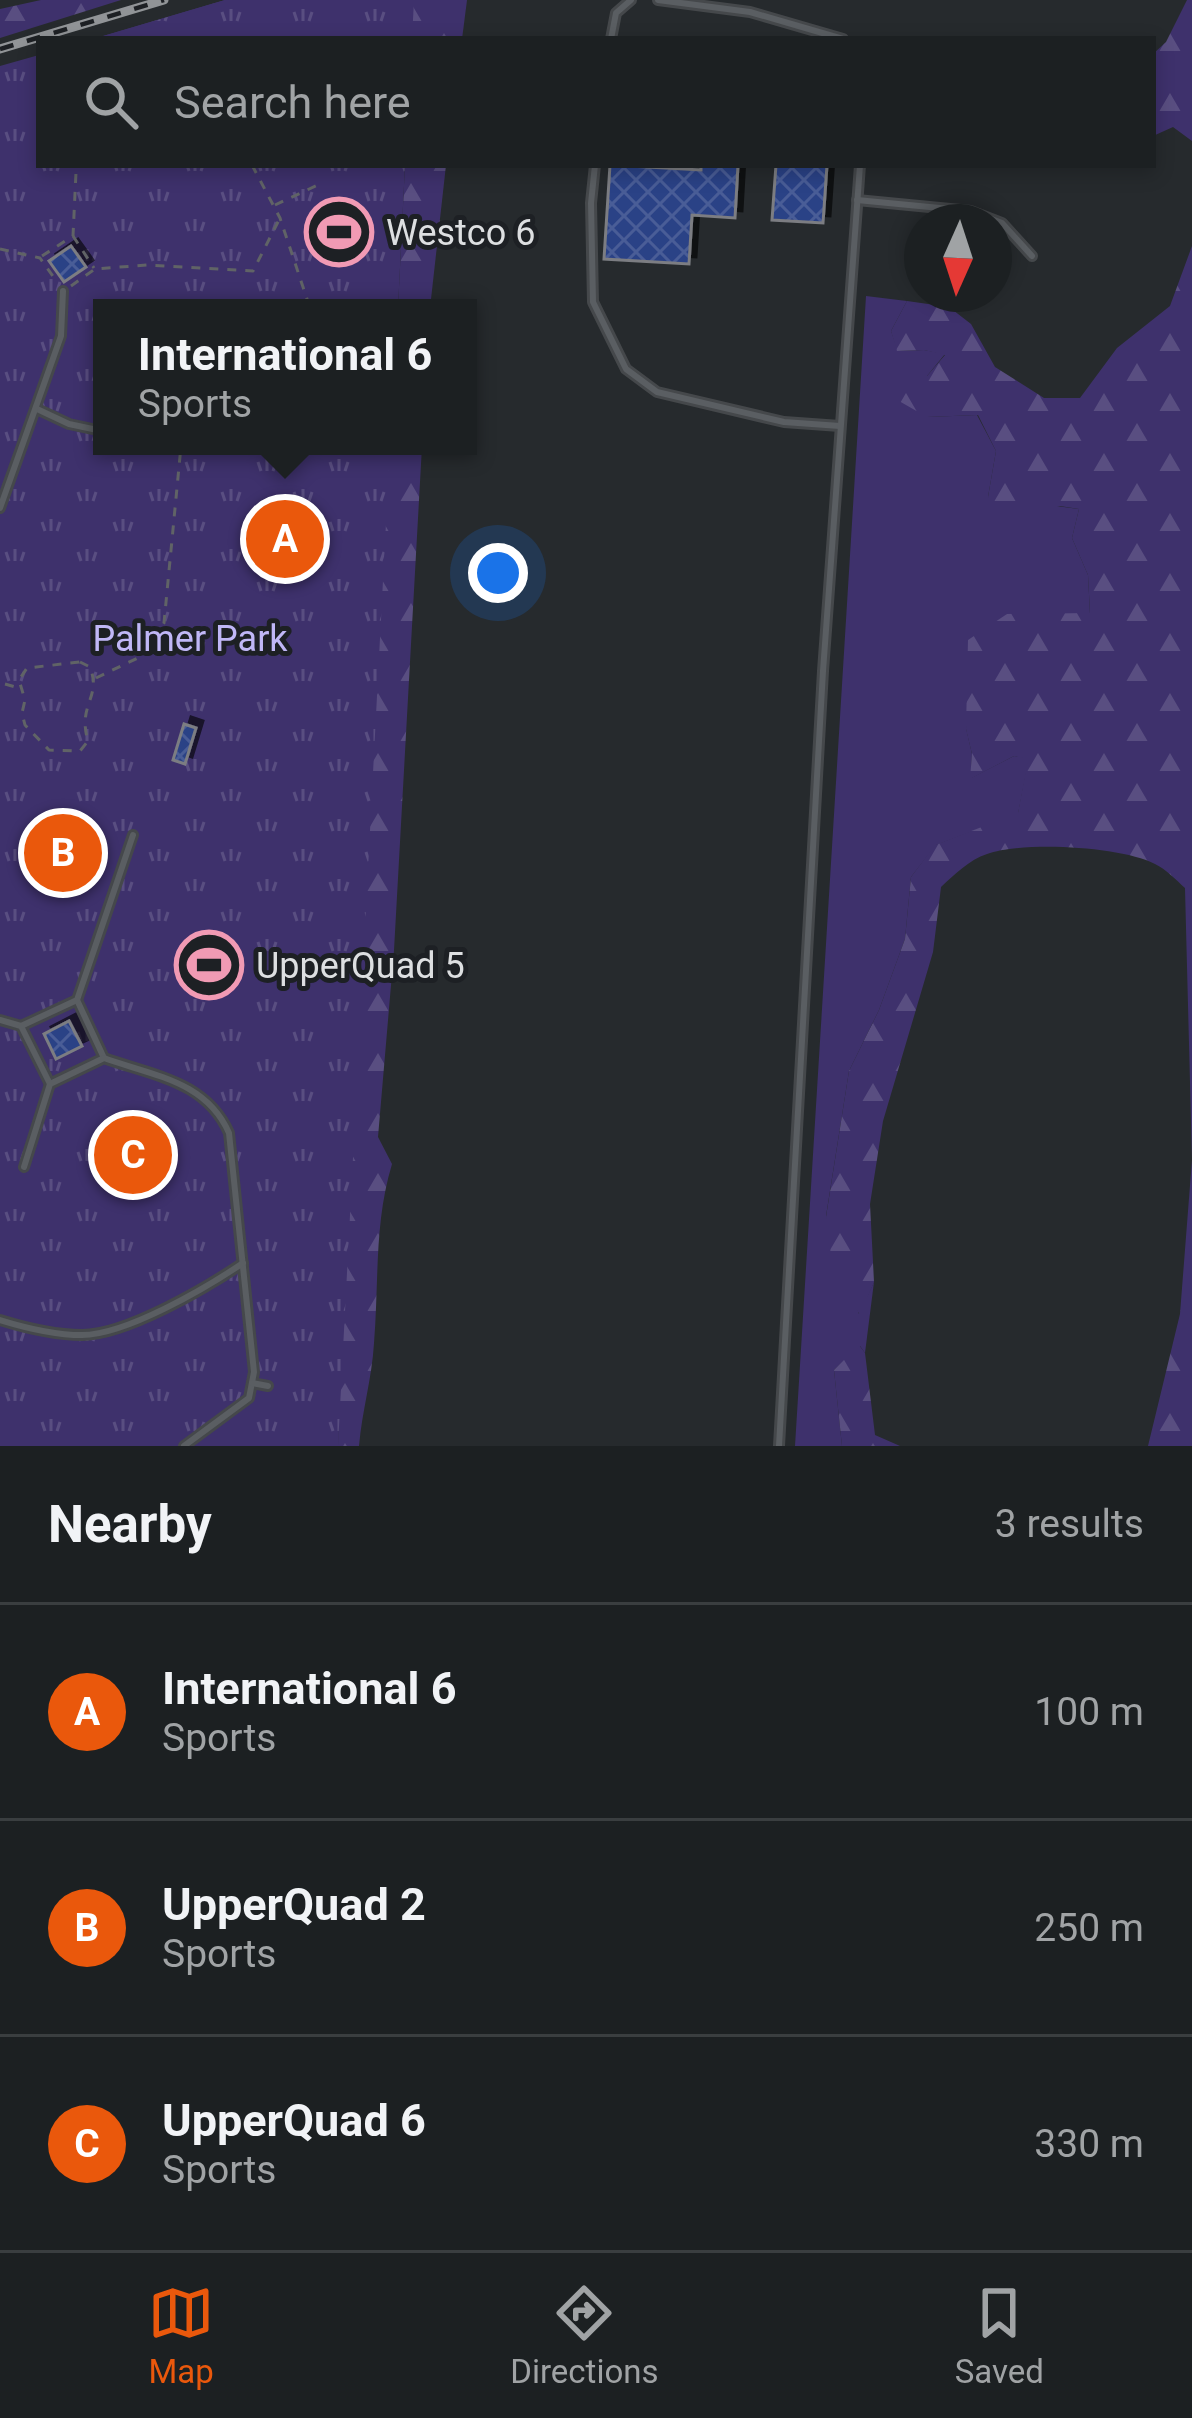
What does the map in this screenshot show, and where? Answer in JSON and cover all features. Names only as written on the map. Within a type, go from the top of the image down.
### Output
[{"type":"lane","points":[[611,36],[616,13],[631,0]]},
{"type":"lane","points":[[658,0],[750,11],[833,36]]},
{"type":"lane","points":[[595,168],[593,302],[626,369],[657,392],[784,422],[840,426]]},
{"type":"lane","points":[[779,1446],[860,168]]},
{"type":"lane","points":[[857,200],[971,212],[1002,223],[1032,256]]},
{"type":"lane","points":[[0,508],[61,337],[63,291]]},
{"type":"lane","points":[[38,410],[93,428]]},
{"type":"lane","points":[[104,1058],[77,1000],[134,835]]},
{"type":"lane","points":[[0,1020],[21,1026],[77,1000]]},
{"type":"lane","points":[[21,1026],[50,1084],[23,1167]]},
{"type":"lane","points":[[50,1084],[104,1058],[193,1089],[218,1109],[229,1133],[254,1372],[249,1398],[184,1446]]},
{"type":"lane","points":[[0,1320],[86,1336],[188,1297],[243,1263]]},
{"type":"lane","points":[[252,1383],[268,1386]]},
{"type":"path","points":[[254,168],[280,218],[307,299]]},
{"type":"path","points":[[76,172],[73,236],[95,269]]},
{"type":"path","points":[[273,206],[322,183]]},
{"type":"path","points":[[0,249],[40,258],[63,291],[95,269],[147,265],[253,271],[280,218]]},
{"type":"path","points":[[40,258],[73,236]]},
{"type":"path","points":[[94,679],[144,655],[164,623],[180,455]]},
{"type":"path","points":[[5,684],[16,682],[27,668],[80,662],[90,667],[94,679],[83,719],[88,741],[80,752],[49,751],[29,732],[22,713],[26,700],[16,682]]},
{"type":"green space","points":[[41,0],[121,0],[0,38],[0,9]]},
{"type":"green space","points":[[225,0],[467,0],[462,36],[103,36]]},
{"type":"green space","points":[[225,0],[414,0],[412,36],[103,36]]},
{"type":"green space","points":[[1187,0],[1192,0],[1192,141],[1173,127],[1156,135],[1156,51],[1166,42]]},
{"type":"green space","name":"Palmer Park","points":[[36,56],[36,168],[405,168],[398,299],[93,299],[93,455],[390,455],[338,1446],[0,1446],[0,66]]},
{"type":"green space","points":[[405,168],[446,168],[431,299],[398,299]]},
{"type":"green space","points":[[1192,246],[1192,1160],[1185,888],[1159,866],[1096,849],[1003,850],[980,857],[941,887],[933,952],[883,1121],[870,1204],[874,1282],[860,1315],[833,1271],[826,1217],[849,1071],[879,1010],[905,939],[911,877],[935,845],[1018,813],[1028,759],[1014,756],[970,779],[968,640],[1007,614],[1090,613],[1088,575],[1072,538],[1079,509],[1060,506],[1009,519],[988,497],[996,451],[978,415],[927,417],[885,393],[892,371],[927,376],[945,355],[897,351],[891,331],[904,307],[904,312],[955,312],[971,324],[995,367],[1044,398],[1080,398],[1117,348],[1170,306]]},
{"type":"green space","points":[[866,296],[904,301],[891,331],[898,351],[945,354],[927,376],[927,417],[977,415],[996,451],[988,497],[1079,509],[1072,538],[1088,575],[1090,614],[1007,614],[966,728],[971,778],[1014,756],[1029,758],[1018,814],[936,845],[911,877],[905,939],[879,1010],[849,1071],[826,1216],[859,1314],[874,1282],[865,1353],[860,1346],[834,1370],[842,1446],[795,1446]]},
{"type":"green space","points":[[357,455],[422,455],[394,950],[378,1137],[392,1164],[382,1208],[373,1356],[359,1446],[338,1446]]},
{"type":"green space","points":[[1192,1160],[1192,1446],[1148,1446],[1180,1314]]},
{"type":"green space","points":[[859,1345],[865,1353],[875,1435],[900,1446],[842,1446],[834,1370]]},
{"type":"building","points":[[610,168],[738,168],[735,218],[692,215],[689,264],[604,259]]},
{"type":"building","points":[[776,168],[827,168],[823,223],[772,220]]},
{"type":"building","points":[[71,246],[86,267],[64,282],[49,261]]},
{"type":"building","points":[[184,724],[196,728],[185,764],[173,760]]},
{"type":"building","points":[[69,1021],[82,1046],[56,1059],[44,1034]]},
{"type":"railway","points":[[44,36],[164,0]]},
{"type":"railway","points":[[0,49],[36,38]]},
{"type":"place","name":"Westco 6","points":[[339,232]]},
{"type":"place","name":"International 6","points":[[285,539]]},
{"type":"place","name":"UpperQuad 2","points":[[63,853]]},
{"type":"place","name":"UpperQuad 5","points":[[209,965]]},
{"type":"place","name":"UpperQuad 6","points":[[133,1155]]}]
